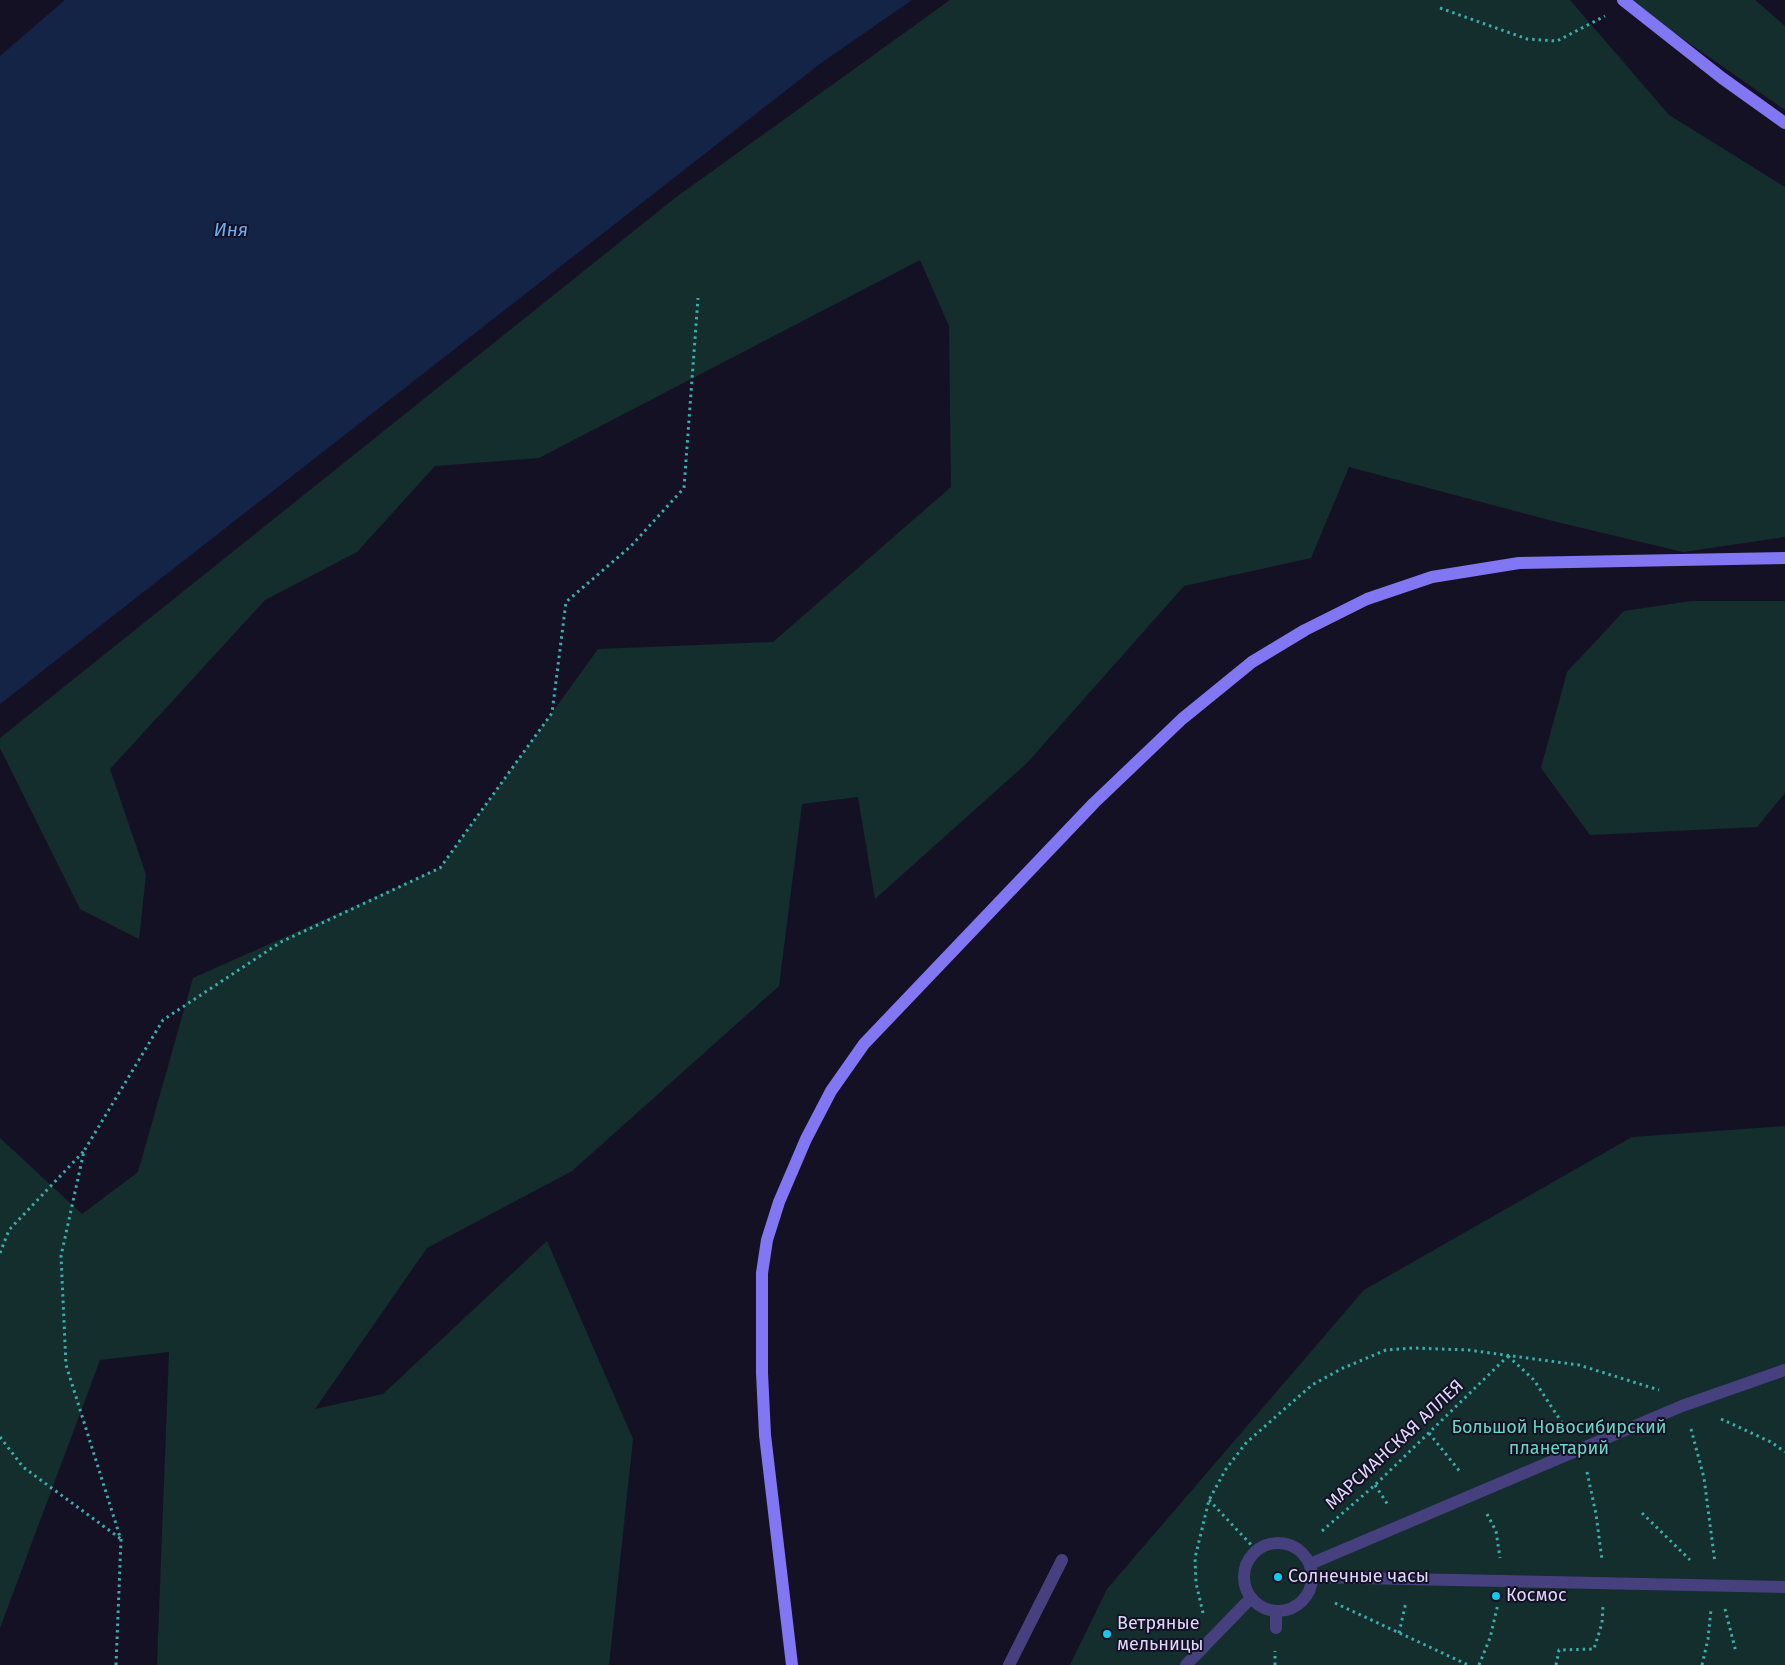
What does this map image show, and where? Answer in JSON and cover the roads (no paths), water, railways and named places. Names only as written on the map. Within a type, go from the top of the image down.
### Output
[{"type":"main road","points":[[1626,2],[1722,78],[1785,123]]},
{"type":"main road","points":[[792,1665],[765,1435],[762,1373],[762,1272],[767,1240],[779,1202],[806,1139],[831,1090],[864,1044],[1094,803],[1182,719],[1252,662],[1305,630],[1367,599],[1432,577],[1519,563],[1785,558]]},
{"type":"street","points":[[1307,1560],[1475,1494],[1686,1405],[1785,1370]]},
{"type":"street","points":[[1276,1543],[1287,1544],[1296,1548],[1307,1560],[1312,1577],[1309,1591],[1296,1607],[1276,1612],[1258,1606],[1250,1599],[1243,1579],[1248,1558],[1256,1550],[1276,1543]]},
{"type":"street","points":[[1009,1665],[1062,1560]]},
{"type":"street","points":[[1312,1577],[1785,1587]]},
{"type":"street","points":[[1186,1665],[1250,1599]]},
{"type":"street","points":[[1276,1612],[1276,1628]]},
{"type":"water","name":"Иня","points":[[65,0],[912,0],[821,63],[0,704],[0,56]]},
{"type":"place","name":"Солнечные часы","points":[[1278,1577]]},
{"type":"place","name":"Космос","points":[[1496,1596]]},
{"type":"place","name":"Ветряные мельницы","points":[[1107,1634]]},
{"type":"park label","name":"Большой Новосибирский планетарий","points":[[1559,1438]]}]
